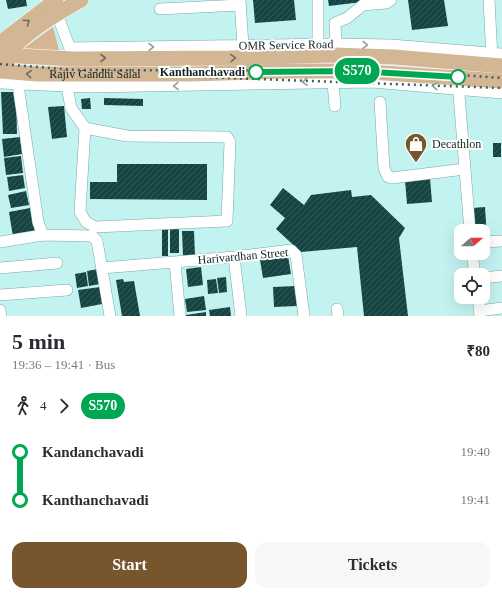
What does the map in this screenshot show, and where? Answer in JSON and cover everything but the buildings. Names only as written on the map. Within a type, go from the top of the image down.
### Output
[{"type":"main road","points":[[0,42],[55,4],[81,0]]},
{"type":"main road","points":[[2,75],[4,55],[17,44],[55,4]]},
{"type":"main road","name":"Rajiv Gandhi Salai","points":[[4,55],[72,53],[333,55],[497,60]]},
{"type":"main road","name":"Rajiv Gandhi Salai","points":[[2,75],[355,71],[458,82],[502,81]]},
{"type":"street","points":[[318,0],[318,44]]},
{"type":"street","points":[[336,44],[335,23],[347,18],[363,5],[386,3],[391,0]]},
{"type":"street","points":[[489,0],[497,60]]},
{"type":"street","points":[[160,9],[240,3],[243,46]]},
{"type":"street","points":[[55,4],[72,53]]},
{"type":"street","name":"OMR Service Road","points":[[72,53],[336,44],[391,45],[497,60]]},
{"type":"street","points":[[2,75],[18,85],[67,86],[458,82],[502,93]]},
{"type":"street","points":[[458,82],[469,224]]},
{"type":"street","points":[[333,83],[335,106]]},
{"type":"street","points":[[18,85],[38,222],[43,235]]},
{"type":"street","points":[[67,86],[71,108],[85,128],[80,212],[91,225],[95,227],[227,221],[230,142],[227,137],[127,136],[85,128]]},
{"type":"street","points":[[380,102],[384,168],[388,177],[392,178],[465,169]]},
{"type":"street","points":[[0,242],[43,235],[92,236],[98,244],[110,316]]},
{"type":"street","points":[[490,242],[502,241]]},
{"type":"street","name":"Harivardhan Street","points":[[102,268],[234,257],[286,250],[294,252],[296,255],[304,316]]},
{"type":"street","points":[[234,257],[241,316]]},
{"type":"street","points":[[175,262],[180,316]]},
{"type":"street","points":[[0,268],[57,263]]},
{"type":"street","points":[[490,277],[502,276]]},
{"type":"street","points":[[0,295],[67,290]]},
{"type":"street","points":[[480,313],[502,308]]},
{"type":"street","points":[[0,310],[1,316]]},
{"type":"shaded area","points":[[53,27],[60,54],[23,49]]},
{"type":"railway","points":[[0,64],[76,70],[404,71],[502,78]]},
{"type":"railway","points":[[174,76],[502,88]]},
{"type":"bus line","name":"S570","points":[[256,72],[355,71],[458,77]]},
{"type":"place","name":"Kanthanchavadi","points":[[256,72]]},
{"type":"place","name":"Decathlon","points":[[416,164]]}]
